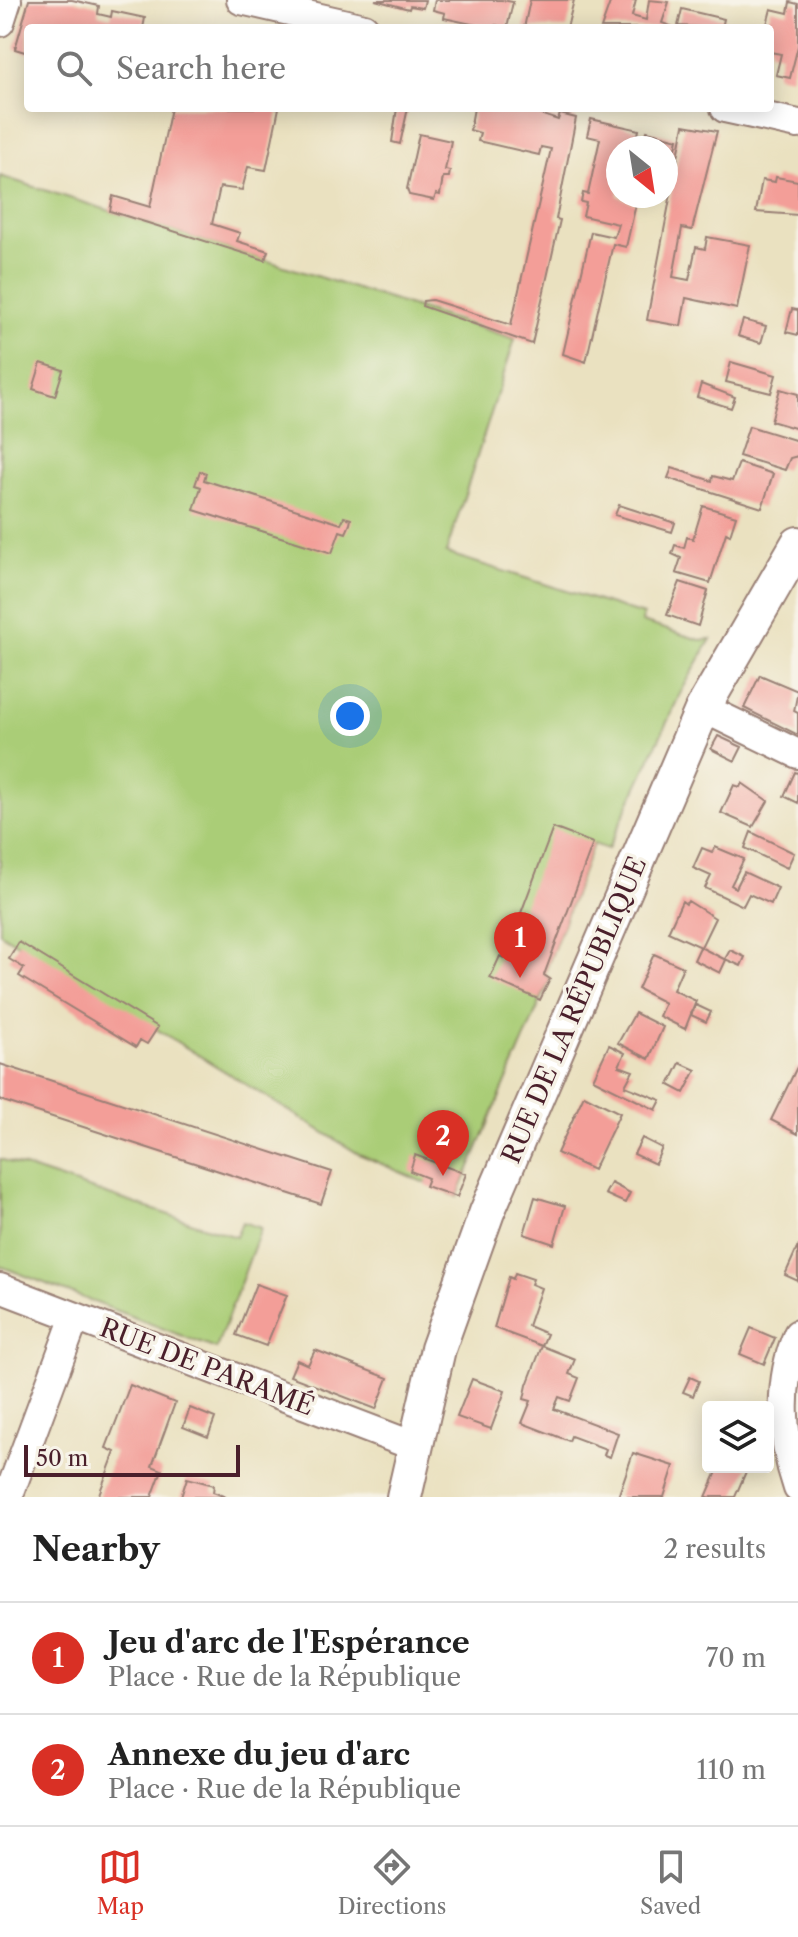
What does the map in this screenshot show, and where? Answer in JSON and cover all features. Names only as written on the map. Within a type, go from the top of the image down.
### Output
[{"type":"street","points":[[0,22],[7,0]]},
{"type":"street","points":[[241,0],[274,4],[349,24]]},
{"type":"street","points":[[743,112],[798,124]]},
{"type":"street","name":"RUE DE LA RÉPUBLIQUE","points":[[404,1497],[438,1349],[487,1212],[703,708],[798,544]]},
{"type":"street","points":[[703,708],[798,754]]},
{"type":"street","name":"RUE DE PARAMÉ","points":[[0,1288],[414,1446]]},
{"type":"street","points":[[8,1497],[75,1317]]},
{"type":"street","points":[[798,1334],[789,1355],[783,1396],[788,1459],[798,1488]]},
{"type":"green space","points":[[0,176],[515,339],[446,553],[643,615],[642,622],[700,640],[711,639],[681,692],[608,849],[593,844],[544,975],[550,979],[457,1197],[359,1154],[0,933]]},
{"type":"green space","points":[[0,1159],[236,1237],[242,1222],[261,1228],[216,1349],[0,1266]]},
{"type":"building","points":[[29,0],[72,0],[99,6],[98,14],[111,17],[112,11],[145,18],[144,24],[24,24],[24,52],[15,49]]},
{"type":"building","points":[[375,0],[425,0],[423,8],[410,6],[409,9]]},
{"type":"building","points":[[435,0],[513,2],[508,24],[472,24],[444,18],[445,13],[433,10]]},
{"type":"building","points":[[530,0],[574,0],[568,24],[525,24]]},
{"type":"building","points":[[611,0],[636,0],[632,16],[646,20],[649,0],[669,2],[662,23],[665,24],[602,24]]},
{"type":"building","points":[[790,2],[798,4],[798,46],[790,78],[776,75],[781,54],[774,53],[774,24],[767,24],[771,9],[788,13]]},
{"type":"building","points":[[682,9],[724,19],[723,24],[678,24]]},
{"type":"building","points":[[170,112],[278,112],[266,170],[248,167],[242,190],[220,187],[212,224],[240,233],[237,241],[268,251],[265,260],[110,211],[113,196],[150,207]]},
{"type":"building","points":[[396,112],[407,112],[400,144],[392,142]]},
{"type":"building","points":[[473,112],[534,112],[558,120],[560,114],[576,118],[556,219],[560,220],[532,344],[422,306],[423,301],[432,300],[511,325],[551,149],[541,147],[539,155],[478,141],[480,133],[470,130]]},
{"type":"building","points":[[591,119],[639,130],[638,136],[606,136],[606,208],[635,208],[626,247],[613,244],[586,362],[563,354],[591,232],[614,237],[618,224],[583,216],[586,203],[581,202],[583,193],[588,194],[600,139],[587,136]]},
{"type":"building","points":[[684,125],[717,131],[692,230],[682,228],[673,277],[689,280],[696,247],[705,249],[707,237],[750,245],[737,309],[686,298],[681,326],[647,320],[668,208],[678,208],[678,157]]},
{"type":"building","points":[[647,131],[666,136],[646,136]]},
{"type":"building","points":[[419,134],[451,141],[445,170],[450,171],[449,177],[443,177],[440,195],[436,194],[434,200],[409,195],[407,189]]},
{"type":"building","points":[[776,177],[798,181],[798,215],[756,212],[762,180],[775,182]]},
{"type":"building","points":[[792,309],[798,310],[798,335],[786,332]]},
{"type":"building","points":[[743,320],[766,326],[761,343],[738,336]]},
{"type":"building","points":[[731,362],[776,375],[771,393],[726,382]]},
{"type":"building","points":[[41,363],[63,370],[55,396],[33,389]]},
{"type":"building","points":[[701,384],[735,397],[731,408],[697,397]]},
{"type":"building","points":[[780,389],[798,394],[798,429],[771,421]]},
{"type":"building","points":[[749,426],[798,441],[798,456],[790,458],[785,470],[739,456]]},
{"type":"building","points":[[739,463],[773,474],[762,508],[668,478],[672,468],[712,481],[713,476],[732,481]]},
{"type":"building","points":[[200,471],[206,473],[204,480],[341,524],[344,517],[351,519],[350,524],[346,533],[340,531],[332,553],[194,510],[201,487],[195,485]]},
{"type":"building","points":[[619,505],[675,523],[672,532],[615,515]]},
{"type":"building","points":[[703,506],[736,516],[730,535],[726,533],[710,583],[676,573],[681,558],[672,554],[675,545],[684,548],[687,537],[693,539]]},
{"type":"building","points":[[680,582],[708,591],[698,626],[667,615]]},
{"type":"building","points":[[760,675],[798,691],[794,711],[798,713],[798,735],[744,708]]},
{"type":"building","points":[[718,736],[742,747],[735,761],[711,749]]},
{"type":"building","points":[[795,772],[798,773],[798,803],[784,796]]},
{"type":"building","points":[[742,783],[768,801],[753,827],[721,813],[734,785],[740,787]]},
{"type":"building","points":[[553,828],[593,843],[544,975],[550,979],[540,1000],[490,978],[500,956],[504,958]]},
{"type":"building","points":[[751,832],[794,853],[787,868],[745,848]]},
{"type":"building","points":[[715,847],[744,859],[731,885],[736,888],[744,872],[778,888],[771,904],[749,894],[743,906],[705,888],[711,876],[693,868],[702,848],[712,852]]},
{"type":"building","points":[[682,901],[686,904],[688,901],[715,918],[701,947],[668,932]]},
{"type":"building","points":[[19,942],[158,1027],[147,1044],[140,1040],[136,1047],[19,976],[24,968],[9,959]]},
{"type":"building","points":[[700,947],[726,960],[720,973],[694,960]]},
{"type":"building","points":[[730,950],[745,957],[741,966],[725,959]]},
{"type":"building","points":[[654,954],[683,967],[673,990],[696,1001],[685,1029],[659,1016],[665,1003],[638,989]]},
{"type":"building","points":[[696,1005],[711,1012],[706,1022],[691,1015]]},
{"type":"building","points":[[635,1013],[663,1027],[649,1059],[618,1043]]},
{"type":"building","points":[[609,1045],[625,1053],[619,1066],[633,1071],[625,1086],[661,1100],[656,1110],[593,1079]]},
{"type":"building","points":[[680,1063],[696,1070],[684,1093],[669,1085]]},
{"type":"building","points":[[0,1064],[332,1172],[321,1204],[0,1100]]},
{"type":"building","points":[[798,1065],[798,1134],[771,1120]]},
{"type":"building","points":[[584,1095],[620,1113],[593,1170],[557,1153]]},
{"type":"building","points":[[642,1138],[662,1148],[655,1164],[634,1154]]},
{"type":"building","points":[[415,1155],[466,1174],[457,1197],[425,1186],[428,1178],[410,1171]]},
{"type":"building","points":[[611,1183],[630,1193],[625,1203],[605,1194]]},
{"type":"building","points":[[535,1197],[565,1206],[554,1244],[524,1234]]},
{"type":"building","points":[[798,1246],[798,1281],[785,1275]]},
{"type":"building","points":[[515,1273],[533,1279],[531,1284],[541,1288],[528,1326],[547,1334],[542,1346],[494,1328],[509,1277],[513,1279]]},
{"type":"building","points":[[256,1284],[287,1295],[266,1346],[236,1335]]},
{"type":"building","points":[[751,1328],[775,1338],[764,1364],[740,1354]]},
{"type":"building","points":[[542,1346],[575,1359],[569,1374],[579,1378],[570,1401],[559,1397],[554,1409],[618,1433],[610,1457],[604,1455],[606,1449],[571,1436],[569,1441],[522,1423],[531,1401],[524,1399],[527,1385]]},
{"type":"building","points":[[315,1350],[388,1378],[376,1409],[290,1376],[297,1360],[308,1365]]},
{"type":"building","points":[[690,1377],[699,1381],[693,1396],[683,1392]]},
{"type":"building","points":[[472,1379],[505,1391],[491,1429],[457,1417]]},
{"type":"building","points":[[130,1385],[175,1403],[152,1466],[162,1470],[152,1497],[98,1497],[115,1452],[106,1448]]},
{"type":"building","points":[[190,1408],[215,1418],[208,1437],[183,1427]]},
{"type":"building","points":[[633,1453],[674,1466],[664,1497],[618,1497]]},
{"type":"building","points":[[716,1473],[745,1473],[735,1497],[706,1497]]},
{"type":"building","points":[[187,1478],[214,1485],[213,1492],[226,1497],[181,1497]]},
{"type":"place","name":"Jeu d'arc de l'Espérance","points":[[520,978]]},
{"type":"place","name":"Annexe du jeu d'arc","points":[[443,1176]]}]
